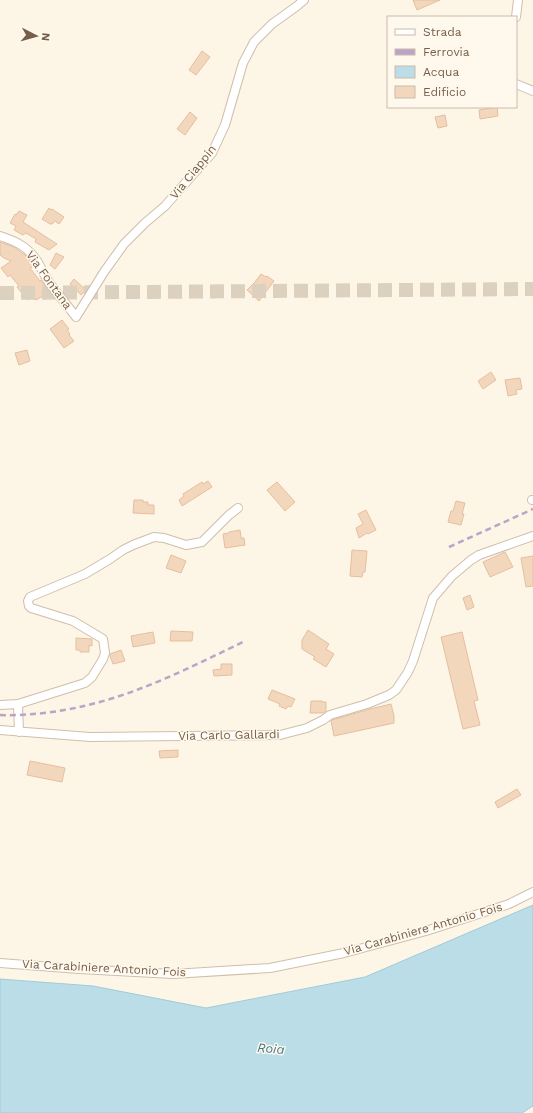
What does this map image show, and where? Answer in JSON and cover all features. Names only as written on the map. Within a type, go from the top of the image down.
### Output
[{"type":"street","name":"Via Ciappin","points":[[76,317],[104,272],[124,244],[165,206],[212,152],[225,125],[243,64],[254,42],[272,24],[304,0]]},
{"type":"street","points":[[516,16],[518,0]]},
{"type":"street","points":[[517,84],[533,91]]},
{"type":"street","name":"Via Fontana","points":[[0,236],[9,238],[24,246],[36,260],[51,285],[76,317]]},
{"type":"street","points":[[0,705],[18,704],[85,683],[92,677],[99,667],[105,654],[104,643],[101,638],[73,621],[31,608],[28,601],[30,597],[85,574],[128,547],[154,537],[164,538],[186,545],[202,542],[238,508]]},
{"type":"street","name":"Via Carlo Gallardi","points":[[0,730],[90,737],[280,735],[307,728],[330,715],[367,704],[389,695],[396,690],[413,662],[433,598],[452,576],[479,555],[533,536]]},
{"type":"street","points":[[18,704],[19,732]]},
{"type":"street","name":"Via Carabiniere Antonio Fois","points":[[0,963],[172,974],[270,968],[344,953],[426,931],[509,904],[533,892]]},
{"type":"water","name":"Roia","points":[[533,905],[533,1106],[522,1113],[0,1113],[0,979],[93,986],[206,1008],[365,977]]},
{"type":"building","points":[[413,0],[440,0],[417,10]]},
{"type":"building","points":[[202,51],[210,57],[196,75],[189,70]]},
{"type":"building","points":[[497,108],[498,116],[480,119],[479,110]]},
{"type":"building","points":[[190,112],[197,118],[185,135],[177,129]]},
{"type":"building","points":[[445,115],[447,126],[438,128],[435,117]]},
{"type":"building","points":[[49,208],[64,217],[59,224],[55,221],[50,224],[42,219]]},
{"type":"building","points":[[19,211],[27,215],[23,222],[57,244],[49,250],[35,242],[36,239],[26,233],[23,235],[14,230],[16,226],[10,223],[15,214],[16,215]]},
{"type":"building","points":[[0,242],[14,247],[26,256],[34,266],[30,268],[51,294],[45,299],[43,296],[36,300],[33,295],[27,300],[17,287],[19,286],[10,275],[8,277],[1,268],[11,261],[0,255]]},
{"type":"building","points":[[56,253],[64,257],[55,269],[50,265]]},
{"type":"building","points":[[261,274],[274,281],[259,301],[247,290]]},
{"type":"building","points":[[74,279],[86,290],[81,295],[70,284]]},
{"type":"building","points":[[62,320],[69,329],[67,330],[70,334],[69,335],[74,341],[64,348],[50,329]]},
{"type":"building","points":[[27,350],[30,361],[19,365],[15,353]]},
{"type":"building","points":[[491,372],[496,380],[483,389],[478,381]]},
{"type":"building","points":[[520,378],[522,389],[516,390],[517,394],[508,396],[505,380]]},
{"type":"building","points":[[208,481],[212,487],[182,506],[179,500],[184,496],[183,494],[202,482],[203,484]]},
{"type":"building","points":[[277,482],[295,502],[285,511],[267,490]]},
{"type":"building","points":[[134,500],[143,500],[143,502],[148,502],[148,505],[154,505],[154,514],[133,513]]},
{"type":"building","points":[[456,501],[465,503],[461,525],[448,522]]},
{"type":"building","points":[[366,510],[376,530],[359,538],[356,528],[363,524],[358,514]]},
{"type":"building","points":[[240,530],[241,538],[244,538],[245,545],[225,548],[223,534]]},
{"type":"building","points":[[352,550],[367,551],[365,572],[363,572],[362,577],[350,576]]},
{"type":"building","points":[[505,552],[513,567],[490,577],[483,562]]},
{"type":"building","points":[[171,555],[186,561],[181,573],[166,568]]},
{"type":"building","points":[[533,556],[533,586],[526,587],[521,558]]},
{"type":"building","points":[[470,595],[474,607],[467,610],[463,598]]},
{"type":"building","points":[[308,630],[329,644],[326,649],[334,654],[326,667],[313,659],[315,657],[302,649],[302,640]]},
{"type":"building","points":[[171,631],[193,632],[192,641],[170,641]]},
{"type":"building","points":[[153,632],[155,643],[133,647],[131,636]]},
{"type":"building","points":[[462,632],[478,700],[474,701],[480,725],[463,729],[441,637]]},
{"type":"building","points":[[76,638],[92,639],[92,646],[89,645],[89,652],[80,652],[80,650],[76,650]]},
{"type":"building","points":[[121,650],[125,661],[113,664],[110,654]]},
{"type":"building","points":[[221,664],[232,664],[232,675],[214,676],[213,670],[221,669]]},
{"type":"building","points":[[272,690],[295,699],[291,707],[288,706],[286,709],[279,706],[280,704],[268,699]]},
{"type":"building","points":[[311,701],[326,702],[326,711],[323,713],[310,713]]},
{"type":"building","points":[[391,704],[394,723],[334,736],[332,720]]},
{"type":"building","points":[[178,750],[178,757],[160,758],[159,751]]},
{"type":"building","points":[[30,761],[65,768],[62,782],[27,775]]},
{"type":"building","points":[[517,789],[521,795],[498,808],[495,802]]},
{"type":"tunnel","points":[[0,293],[533,289]]},
{"type":"railway","points":[[449,547],[533,509]]},
{"type":"railway","points":[[0,715],[54,712],[126,694],[166,678],[245,641]]}]
